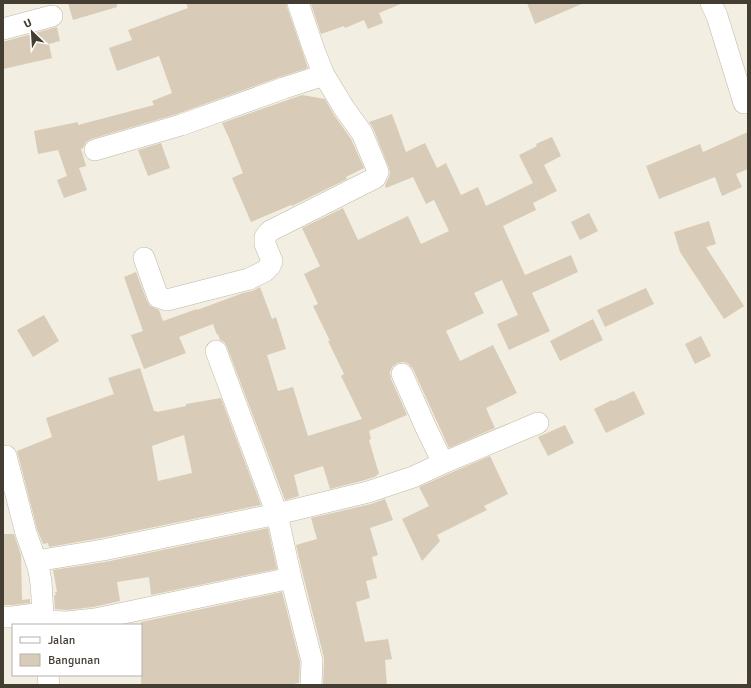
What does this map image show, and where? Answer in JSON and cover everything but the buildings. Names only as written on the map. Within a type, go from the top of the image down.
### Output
[{"type":"street","points":[[144,258],[158,297],[167,300],[249,279],[265,271],[270,266],[272,261],[265,244],[265,237],[270,230],[375,178],[378,172],[362,133],[344,108],[324,75],[298,3]]},
{"type":"street","points":[[711,3],[717,16],[744,103]]},
{"type":"street","points":[[3,29],[52,16]]},
{"type":"street","points":[[95,150],[181,125],[324,75]]},
{"type":"street","points":[[216,351],[277,514],[291,578],[312,661],[311,685]]},
{"type":"street","points":[[402,374],[443,463]]},
{"type":"street","points":[[36,561],[103,550],[277,514],[368,492],[413,477],[538,423]]},
{"type":"street","points":[[6,456],[26,533],[38,567],[41,580],[45,620]]},
{"type":"street","points":[[3,617],[67,622],[95,619],[291,578]]}]
